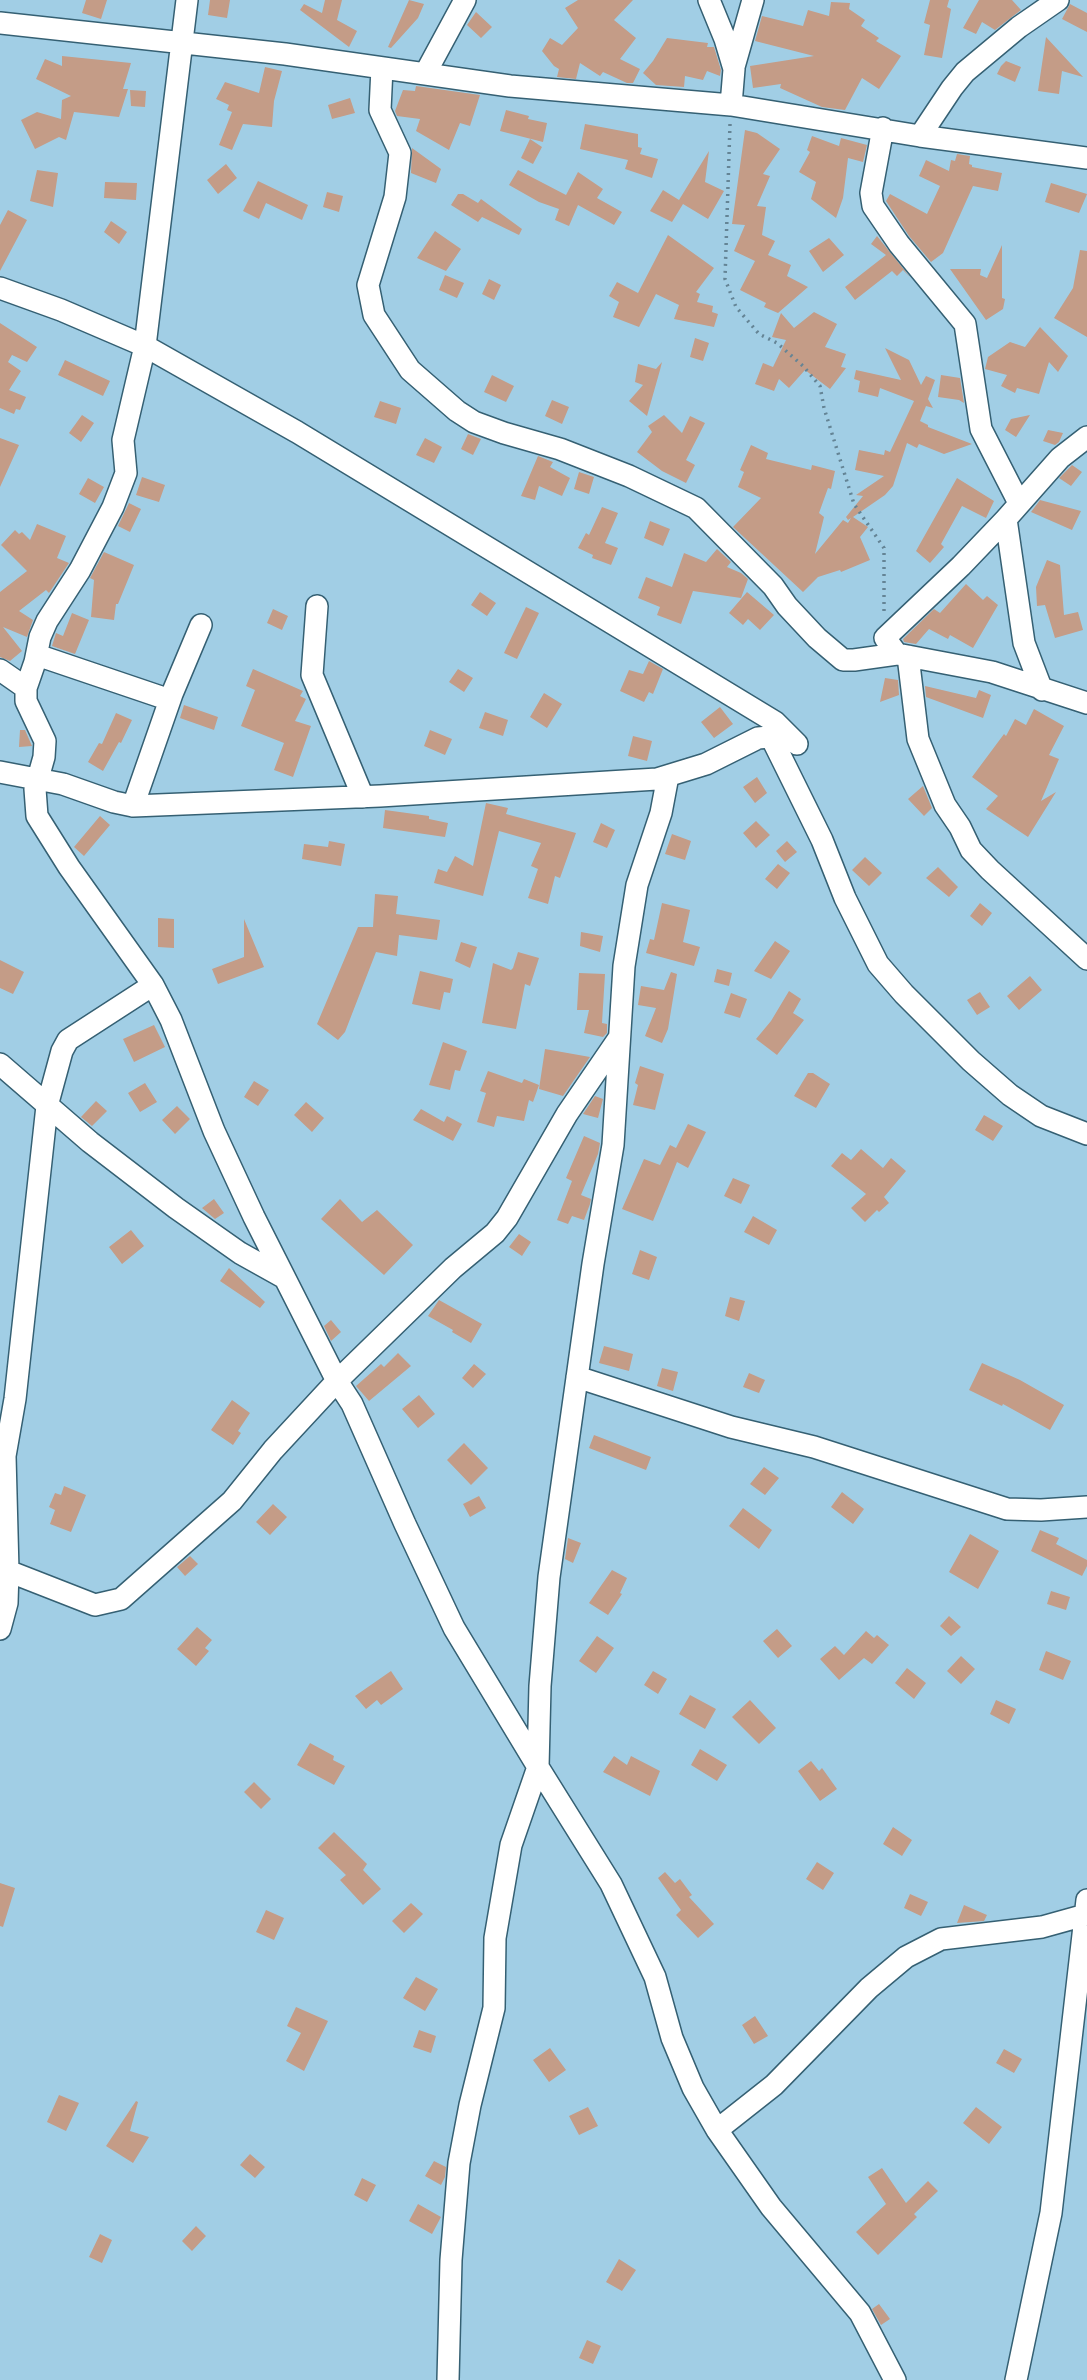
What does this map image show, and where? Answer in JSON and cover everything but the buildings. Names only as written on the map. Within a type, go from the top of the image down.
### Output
[{"type":"street","points":[[187,0],[145,346],[123,440],[126,473],[113,507],[86,559],[47,621],[26,688],[26,701],[45,741],[44,757],[36,779],[34,800],[37,816],[69,867],[153,985],[171,1020],[214,1131],[282,1277],[352,1404],[454,1628],[611,1884],[654,1977],[672,2038],[693,2088],[717,2130],[771,2207],[860,2313],[895,2380]]},
{"type":"street","points":[[425,75],[465,0]]},
{"type":"street","points":[[709,0],[726,39],[734,69]]},
{"type":"street","points":[[731,105],[734,69],[753,0]]},
{"type":"street","points":[[920,136],[965,72],[1019,27],[1058,0]]},
{"type":"street","points":[[0,23],[285,54],[425,75],[576,93],[648,96],[731,105],[920,136],[1087,158]]},
{"type":"street","points":[[382,68],[380,110],[400,153],[395,197],[368,285],[374,315],[410,370],[457,411],[474,422],[560,449],[629,476],[696,508],[773,586],[787,606],[817,638],[843,660],[897,650],[992,673],[1087,703]]},
{"type":"street","points":[[883,128],[871,193],[873,206],[965,324],[981,429],[1013,511],[1024,643],[1042,690]]},
{"type":"street","points":[[0,288],[61,310],[145,346],[297,432],[763,714],[797,744]]},
{"type":"street","points":[[897,650],[961,566],[1060,458],[1087,437]]},
{"type":"street","points":[[317,606],[312,675],[363,797]]},
{"type":"street","points":[[133,806],[170,701],[201,625]]},
{"type":"street","points":[[897,650],[918,739],[945,805],[971,849],[990,870],[1087,959]]},
{"type":"street","points":[[37,655],[170,701]]},
{"type":"street","points":[[0,670],[26,688]]},
{"type":"street","points":[[0,772],[63,784],[133,806],[363,797],[657,779],[706,764],[758,738],[769,737],[821,840],[845,898],[878,964],[904,995],[1010,1095],[1041,1116],[1087,1134]]},
{"type":"street","points":[[448,2380],[448,2308],[459,2163],[494,2008],[495,1938],[511,1845],[538,1767],[540,1686],[549,1577],[613,1145],[624,966],[637,885],[661,813],[668,776]]},
{"type":"street","points":[[0,1629],[6,1603],[8,1571],[5,1456],[15,1399],[47,1106],[62,1051],[68,1040],[153,985]]},
{"type":"street","points":[[8,1571],[95,1605],[121,1599],[232,1501],[273,1450],[337,1381],[453,1268],[495,1234],[567,1114],[619,1038]]},
{"type":"street","points":[[2,1069],[176,1208],[240,1253],[282,1277]]},
{"type":"street","points":[[577,1377],[731,1427],[814,1447],[1007,1508],[1041,1510],[1087,1507]]},
{"type":"street","points":[[717,2130],[774,2085],[869,1988],[906,1957],[941,1939],[1042,1927],[1086,1907]]},
{"type":"street","points":[[1016,2380],[1051,2213],[1086,1907]]},
{"type":"path","points":[[731,105],[725,279],[736,307],[759,334],[777,343],[803,366],[820,386],[824,408],[854,504],[884,548],[897,650]]}]
